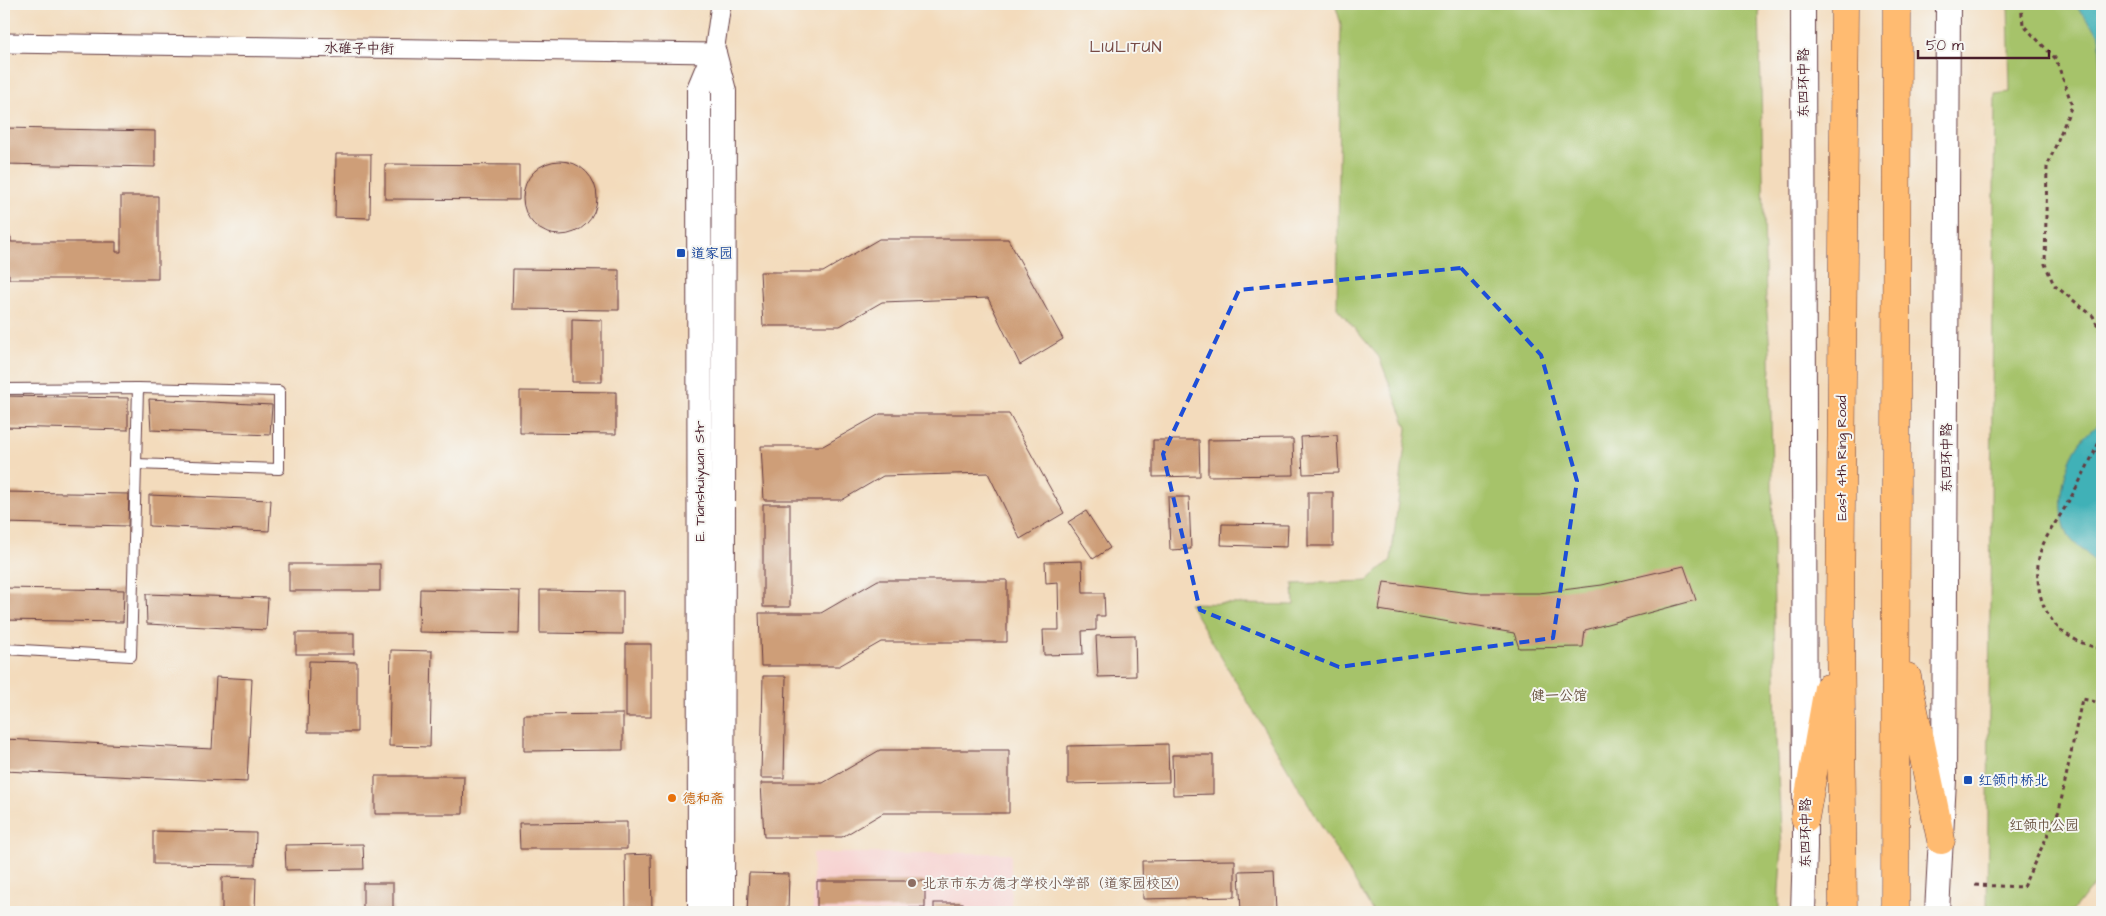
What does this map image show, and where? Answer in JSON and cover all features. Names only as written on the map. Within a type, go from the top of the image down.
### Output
[{"type":"highway","name":"East 4th Ring Road","points":[[1843,912],[1840,622],[1845,4]]},
{"type":"highway","points":[[1895,912],[1897,4]]},
{"type":"highway","points":[[1896,620],[1941,840]]},
{"type":"highway","points":[[1805,818],[1840,622]]},
{"type":"street","name":"E. Tianshuiyuan Str","points":[[700,912],[699,89],[714,53],[722,4]]},
{"type":"street","name":"东四环中路","points":[[1802,912],[1805,818],[1803,4]]},
{"type":"street","name":"东四环中路","points":[[1937,912],[1944,780],[1948,4]]},
{"type":"street","name":"水碓子中街","points":[[4,43],[714,53]]},
{"type":"street","name":"E. Tianshuiyuan Str","points":[[714,53],[724,91],[722,912]]},
{"type":"lane","points":[[4,389],[138,388],[279,391],[279,470],[136,464]]},
{"type":"lane","points":[[4,649],[131,656],[138,388]]},
{"type":"path","points":[[2021,4],[2023,25],[2056,59],[2072,105],[2047,167],[2045,264],[2054,285],[2093,316],[2102,335]]},
{"type":"path","points":[[2102,436],[2042,547],[2037,568],[2039,595],[2049,618],[2065,634],[2083,645],[2102,649]]},
{"type":"path","points":[[1975,885],[2024,887],[2059,811],[2082,699],[2102,703]]},
{"type":"highlighted area","points":[[1461,268],[1541,355],[1577,481],[1553,638],[1339,667],[1200,610],[1163,454],[1239,290]]},
{"type":"shaded area","name":"北京市东方德才学校小学部（道家园校区）","points":[[813,853],[1011,853],[1011,912],[813,912]]},
{"type":"green space","name":"健一公馆","points":[[1335,4],[1759,4],[1766,300],[1770,350],[1776,738],[1782,846],[1779,912],[1373,912],[1189,603],[1294,605],[1293,584],[1367,581],[1391,560],[1407,428],[1379,357],[1337,308],[1341,24]]},
{"type":"green space","name":"红领巾公园","points":[[2008,4],[2102,4],[2102,881],[2089,890],[2072,912],[1987,912],[1995,94],[2010,92]]},
{"type":"water","points":[[2074,4],[2102,4],[2102,87],[2099,34]]},
{"type":"water","points":[[2102,423],[2102,572],[2068,535],[2063,521],[2062,489],[2072,457],[2080,443],[2090,431]]},
{"type":"building","points":[[4,128],[155,131],[155,167],[4,164]]},
{"type":"building","points":[[336,154],[371,154],[370,218],[335,217]]},
{"type":"building","points":[[553,161],[567,161],[581,167],[591,177],[597,191],[595,212],[581,229],[567,235],[553,235],[539,229],[529,219],[523,205],[523,191],[529,177],[539,167]]},
{"type":"building","points":[[385,164],[519,165],[519,200],[385,199]]},
{"type":"building","points":[[121,196],[158,196],[158,279],[9,279],[9,274],[4,274],[4,237],[11,237],[11,242],[116,242],[116,252],[121,252]]},
{"type":"building","points":[[879,239],[1008,239],[1063,339],[1020,365],[988,298],[882,302],[840,326],[763,326],[760,272],[823,272]]},
{"type":"building","points":[[513,269],[619,270],[619,310],[512,309]]},
{"type":"building","points":[[572,319],[602,320],[602,382],[572,382]]},
{"type":"building","points":[[520,391],[616,392],[616,434],[520,433]]},
{"type":"building","points":[[4,396],[128,398],[128,430],[4,427]]},
{"type":"building","points":[[149,399],[272,405],[270,435],[151,430]]},
{"type":"building","points":[[880,414],[1009,414],[1064,513],[1020,539],[988,473],[883,476],[842,500],[764,500],[761,446],[823,446]]},
{"type":"building","points":[[1337,435],[1339,473],[1303,474],[1301,437]]},
{"type":"building","points":[[1293,439],[1294,475],[1208,476],[1208,440]]},
{"type":"building","points":[[1153,440],[1199,440],[1200,476],[1153,477]]},
{"type":"building","points":[[4,492],[129,494],[128,526],[4,523]]},
{"type":"building","points":[[1308,492],[1333,492],[1333,546],[1308,546]]},
{"type":"building","points":[[149,495],[271,500],[269,531],[149,526]]},
{"type":"building","points":[[1168,497],[1189,497],[1191,549],[1170,550]]},
{"type":"building","points":[[763,504],[790,504],[790,607],[763,607]]},
{"type":"building","points":[[1086,511],[1110,548],[1093,559],[1068,522]]},
{"type":"building","points":[[1222,524],[1288,525],[1287,547],[1221,545]]},
{"type":"building","points":[[1082,561],[1083,593],[1104,593],[1105,616],[1096,616],[1096,630],[1082,631],[1083,654],[1044,655],[1043,630],[1059,630],[1058,582],[1046,583],[1045,562]]},
{"type":"building","points":[[289,564],[380,564],[380,591],[289,591]]},
{"type":"building","points":[[1684,566],[1696,600],[1585,630],[1583,647],[1519,648],[1514,633],[1379,610],[1384,582],[1470,593],[1539,593],[1602,585]]},
{"type":"building","points":[[878,580],[1007,580],[1007,642],[881,642],[839,666],[761,666],[759,613],[821,613]]},
{"type":"building","points":[[4,588],[124,590],[123,622],[4,620]]},
{"type":"building","points":[[420,589],[520,591],[519,634],[419,632]]},
{"type":"building","points":[[540,590],[623,591],[623,634],[540,633]]},
{"type":"building","points":[[146,594],[268,598],[266,630],[147,624]]},
{"type":"building","points":[[296,633],[354,633],[354,654],[296,654]]},
{"type":"building","points":[[1135,635],[1136,676],[1098,677],[1096,636]]},
{"type":"building","points":[[626,644],[651,644],[651,717],[626,717]]},
{"type":"building","points":[[391,650],[432,651],[430,747],[389,746]]},
{"type":"building","points":[[309,661],[357,662],[357,732],[308,732]]},
{"type":"building","points":[[763,676],[786,676],[784,778],[761,778]]},
{"type":"building","points":[[216,677],[252,679],[247,782],[4,771],[4,739],[212,749]]},
{"type":"building","points":[[623,714],[623,750],[524,751],[524,715]]},
{"type":"building","points":[[1168,744],[1169,782],[1068,784],[1068,746]]},
{"type":"building","points":[[880,750],[1009,750],[1009,813],[883,813],[842,837],[764,837],[761,783],[823,783]]},
{"type":"building","points":[[1172,755],[1213,755],[1213,794],[1173,795]]},
{"type":"building","points":[[375,776],[464,776],[463,814],[375,814]]},
{"type":"building","points":[[627,822],[627,849],[520,849],[519,823]]},
{"type":"building","points":[[153,831],[256,833],[255,865],[153,864]]},
{"type":"building","points":[[363,844],[364,869],[286,870],[285,845]]},
{"type":"building","points":[[651,854],[652,912],[626,912],[625,855]]},
{"type":"building","points":[[1235,860],[1235,897],[1143,899],[1142,861]]},
{"type":"building","points":[[1274,870],[1276,911],[1241,912],[1239,871]]},
{"type":"building","points":[[749,873],[789,874],[788,912],[747,912]]},
{"type":"building","points":[[222,877],[256,878],[255,911],[222,910]]},
{"type":"building","points":[[817,881],[925,881],[925,908],[817,909]]},
{"type":"building","points":[[363,883],[393,883],[393,912],[363,912]]},
{"type":"building","points":[[934,903],[963,903],[963,912],[934,912]]},
{"type":"place","name":"道家园","points":[[681,253]]},
{"type":"place","name":"红领巾桥北","points":[[1968,780]]},
{"type":"place","name":"德和斋","points":[[672,798]]},
{"type":"place","name":"北京市东方德才学校小学部（道家园校区）","points":[[912,883]]},
{"type":"district","name":"LIULITUN","points":[[1126,46]]}]
